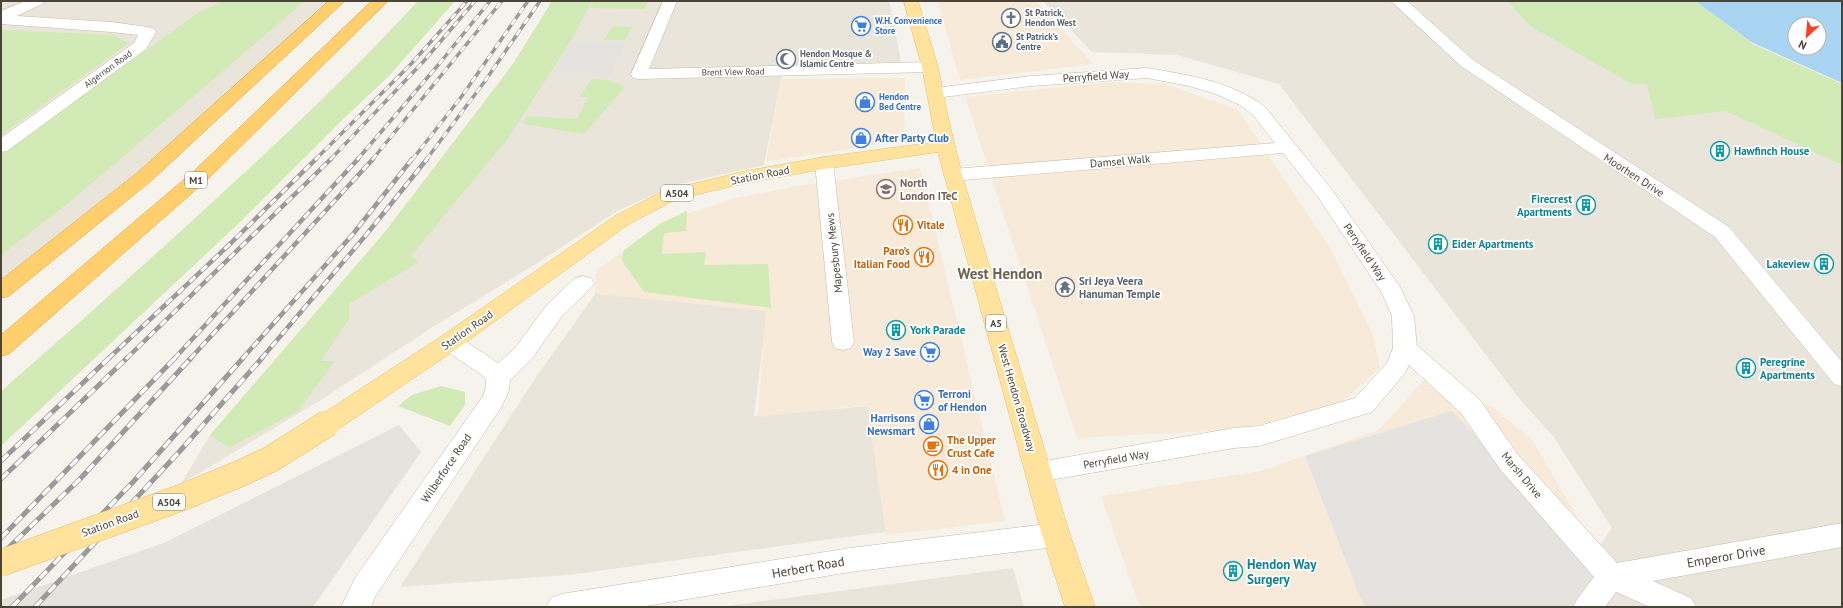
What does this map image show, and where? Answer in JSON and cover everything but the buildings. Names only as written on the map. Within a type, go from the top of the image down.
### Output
[{"type":"highway","points":[[1,291],[144,178],[338,1]]},
{"type":"highway","name":"M1","points":[[1,348],[201,175],[381,1]]},
{"type":"main road","name":"West Hendon Broadway","points":[[911,1],[930,67],[953,175],[1056,535],[1080,607]]},
{"type":"main road","name":"Station Road","points":[[1,563],[101,525],[183,497],[239,474],[271,458],[328,423],[450,342],[622,220],[670,195],[746,177],[824,163],[946,146]]},
{"type":"street","points":[[1,18],[38,1]]},
{"type":"street","name":"Brent View Road","points":[[670,1],[639,74],[930,67]]},
{"type":"street","name":"Moorhen Drive","points":[[1398,1],[1466,63],[1722,232],[1842,378]]},
{"type":"street","name":"Algernon Road","points":[[1,18],[112,27],[148,32],[140,46],[1,146]]},
{"type":"street","name":"Perryfield Way","points":[[935,92],[1031,81],[1147,73],[1191,81],[1222,90],[1246,101],[1259,111],[1329,200],[1392,292],[1403,316],[1405,348],[1397,368],[1363,405],[1259,436],[1234,438],[1039,472]]},
{"type":"street","name":"Damsel Walk","points":[[953,175],[1287,147]]},
{"type":"street","name":"Mapesbury Mews","points":[[824,163],[843,342]]},
{"type":"street","points":[[450,342],[481,362],[497,378],[523,354],[554,311],[583,283]]},
{"type":"street","name":"Marsh Drive","points":[[1405,348],[1470,406],[1509,462],[1611,576]]},
{"type":"street","name":"Wilberforce Road","points":[[356,607],[365,587],[493,400],[498,386],[497,378]]},
{"type":"street","name":"Herbert Road","points":[[561,607],[600,604],[850,560],[1056,535]]},
{"type":"street","name":"Emperor Drive","points":[[1611,576],[1842,535]]},
{"type":"street","points":[[1588,607],[1611,576],[1681,607]]},
{"type":"shaded area","points":[[1,1],[338,1],[1,290]]},
{"type":"shaded area","points":[[559,1],[889,1],[901,62],[784,65],[764,165],[676,185],[619,210],[531,267],[436,325],[316,403],[181,484],[210,435],[346,291]]},
{"type":"shaded area","points":[[938,1],[1036,1],[1093,64],[960,80]]},
{"type":"shaded area","points":[[1043,1],[1508,1],[1594,61],[1630,84],[1710,85],[1842,147],[1842,607],[1575,607],[1586,566],[1612,528],[1553,436],[1522,402],[1279,84],[1177,55],[1092,52]]},
{"type":"shaded area","points":[[573,42],[627,43],[610,76],[553,75]]},
{"type":"shaded area","points":[[905,78],[904,140],[766,162],[780,79]]},
{"type":"shaded area","points":[[1111,82],[1166,84],[1238,110],[1330,248],[1373,335],[1380,368],[1336,407],[1234,430],[1077,438],[965,97]]},
{"type":"shaded area","points":[[920,168],[1005,521],[886,535],[867,405],[758,417],[766,311],[595,294],[596,271],[664,221],[736,198],[791,187]]},
{"type":"shaded area","points":[[596,293],[767,311],[754,416],[869,406],[891,531],[568,575],[400,587],[534,380]]},
{"type":"shaded area","points":[[1425,379],[1494,408],[1533,441],[1611,576],[1576,607],[1140,607],[1101,496],[1261,471],[1379,430]]},
{"type":"shaded area","points":[[1452,411],[1611,576],[1588,607],[1364,607],[1305,456]]},
{"type":"shaded area","points":[[399,425],[421,452],[313,607],[1,607],[1,600],[164,543]]},
{"type":"shaded area","points":[[1013,568],[1024,607],[719,607]]},
{"type":"green space","points":[[224,1],[305,1],[71,201],[1,255],[1,154],[198,13]]},
{"type":"green space","points":[[418,1],[455,1],[389,76],[340,122],[237,225],[1,446],[1,391],[251,167],[336,86]]},
{"type":"green space","points":[[552,1],[592,1],[572,39],[506,141],[411,256],[419,262],[349,304],[349,319],[321,361],[335,361],[298,411],[229,448],[210,435],[384,233],[513,64]]},
{"type":"green space","points":[[594,1],[648,1],[644,9],[590,8]]},
{"type":"green space","points":[[1508,1],[1695,1],[1753,44],[1842,84],[1842,165],[1726,111],[1655,119],[1647,84],[1631,84],[1529,25]]},
{"type":"green space","points":[[612,26],[632,27],[625,40],[604,40]]},
{"type":"green space","points":[[1,30],[115,35],[128,44],[1,135]]},
{"type":"green space","points":[[592,79],[609,80],[625,87],[584,134],[523,124],[527,116],[577,119],[588,97],[579,97]]},
{"type":"green space","points":[[687,211],[686,231],[664,233],[662,254],[706,252],[704,265],[768,264],[771,308],[644,292],[622,261],[624,250],[660,224]]},
{"type":"green space","points":[[441,386],[465,392],[465,405],[450,426],[398,406],[412,395]]},
{"type":"water","points":[[1695,1],[1842,1],[1842,83],[1751,42]]},
{"type":"railway","points":[[316,159],[411,64],[467,1]]},
{"type":"railway","points":[[330,160],[423,62],[475,1]]},
{"type":"railway","points":[[357,160],[439,64],[490,1]]},
{"type":"railway","points":[[372,160],[502,1]]},
{"type":"railway","points":[[412,160],[462,96],[528,1]]},
{"type":"railway","points":[[426,160],[485,81],[540,1]]},
{"type":"railway","points":[[108,359],[231,243],[316,159]]},
{"type":"railway","points":[[174,359],[358,159]]},
{"type":"railway","points":[[190,359],[373,159]]},
{"type":"railway","points":[[242,359],[353,234],[412,159]]},
{"type":"railway","points":[[261,359],[366,235],[427,159]]},
{"type":"railway","points":[[126,359],[330,160]]},
{"type":"railway","points":[[1,461],[109,358]]},
{"type":"railway","points":[[1,479],[127,358]]},
{"type":"railway","points":[[1,538],[175,358]]},
{"type":"railway","points":[[1,555],[80,479],[191,358]]},
{"type":"railway","points":[[12,607],[133,482],[243,358]]},
{"type":"railway","points":[[35,607],[180,451],[262,358]]},
{"type":"place","name":"St Patrick, Hendon West","points":[[1011,18]]},
{"type":"place","name":"W.H. Convenience Store","points":[[861,26]]},
{"type":"place","name":"St Patrick's Centre","points":[[1002,42]]},
{"type":"place","name":"Hendon Mosque & Islamic Centre","points":[[786,59]]},
{"type":"place","name":"Hendon Bed Centre","points":[[865,102]]},
{"type":"place","name":"After Party Club","points":[[861,138]]},
{"type":"place","name":"Hawfinch House","points":[[1720,151]]},
{"type":"place","name":"North London ITeC","points":[[886,189]]},
{"type":"place","name":"Firecrest Apartments","points":[[1586,205]]},
{"type":"place","name":"Vitale","points":[[903,225]]},
{"type":"place","name":"Eider Apartments","points":[[1438,244]]},
{"type":"place","name":"Paro’s Italian Food","points":[[924,257]]},
{"type":"place","name":"Lakeview","points":[[1824,264]]},
{"type":"place","name":"Sri Jeya Veera Hanuman Temple","points":[[1065,287]]},
{"type":"place","name":"York Parade","points":[[896,330]]},
{"type":"place","name":"Way 2 Save","points":[[930,352]]},
{"type":"place","name":"Peregrine Apartments","points":[[1746,368]]},
{"type":"place","name":"Terroni of Hendon","points":[[924,400]]},
{"type":"place","name":"Harrisons Newsmart","points":[[929,424]]},
{"type":"place","name":"The Upper Crust Cafe","points":[[933,446]]},
{"type":"place","name":"4 in One","points":[[938,470]]},
{"type":"place","name":"Hendon Way Surgery","points":[[1233,571]]},
{"type":"district","name":"West Hendon","points":[[1000,274]]}]
